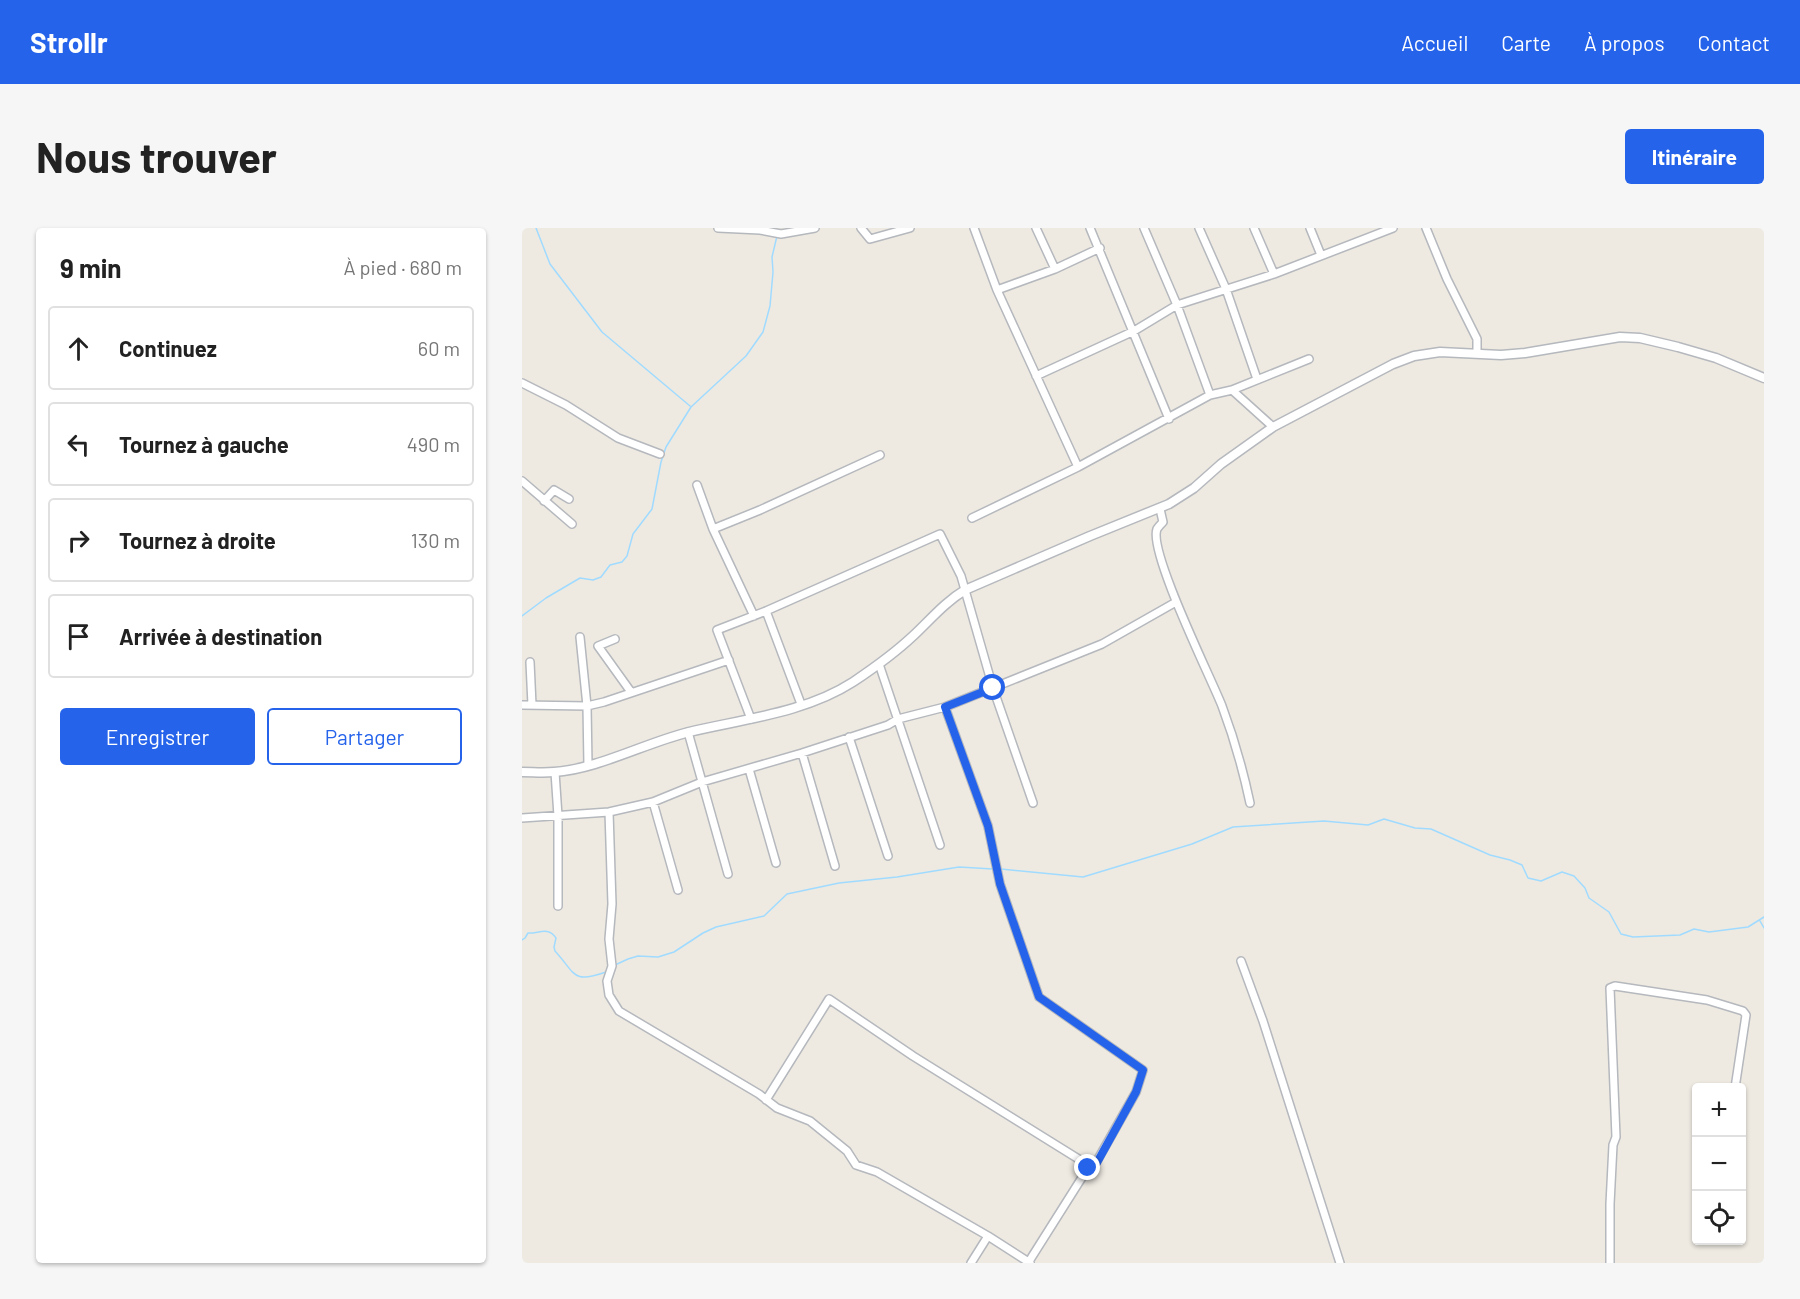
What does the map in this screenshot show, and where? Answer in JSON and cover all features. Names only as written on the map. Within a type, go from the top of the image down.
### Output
[{"type":"street","points":[[718,228],[781,234],[815,228]]},
{"type":"street","points":[[861,228],[870,239],[909,228]]},
{"type":"street","points":[[974,228],[997,290],[1078,467]]},
{"type":"street","points":[[1036,228],[1055,268]]},
{"type":"street","points":[[1090,228],[1169,418]]},
{"type":"street","points":[[1144,228],[1177,305],[1210,395]]},
{"type":"street","points":[[1199,228],[1226,289],[1257,379]]},
{"type":"street","points":[[1254,228],[1274,274]]},
{"type":"street","points":[[1310,228],[1321,255]]},
{"type":"street","points":[[1365,228],[1369,236]]},
{"type":"street","points":[[1036,376],[1134,331],[1177,305],[1274,274],[1393,228]]},
{"type":"street","points":[[1426,228],[1477,339],[1477,353]]},
{"type":"street","points":[[997,290],[1100,248]]},
{"type":"street","points":[[522,772],[555,772],[588,765],[688,732],[751,720],[828,695],[879,664],[912,637],[953,597],[965,590],[1090,536],[1160,509],[1194,488],[1221,464],[1273,427],[1393,364],[1414,356],[1440,352],[1525,353],[1600,339],[1640,338],[1716,358],[1764,378]]},
{"type":"street","points":[[972,518],[1078,467],[1210,395],[1232,390],[1309,359]]},
{"type":"street","points":[[522,383],[566,405],[618,438],[660,454]]},
{"type":"street","points":[[1232,390],[1273,427]]},
{"type":"street","points":[[713,529],[880,455]]},
{"type":"street","points":[[522,481],[572,524]]},
{"type":"street","points":[[697,485],[713,529],[754,616]]},
{"type":"street","points":[[544,501],[554,490],[569,499]]},
{"type":"street","points":[[1160,509],[1163,522],[1157,529],[1157,539],[1176,602],[1221,704],[1241,761],[1250,803]]},
{"type":"street","points":[[751,720],[717,630],[766,611],[940,534],[961,576],[993,688],[1033,803]]},
{"type":"street","points":[[522,818],[609,812],[653,802],[702,782],[849,738],[888,725],[898,719],[945,707],[1102,644],[1176,602]]},
{"type":"street","points":[[766,611],[801,704]]},
{"type":"street","points":[[580,637],[587,706],[588,765]]},
{"type":"street","points":[[615,639],[598,646],[631,692]]},
{"type":"street","points":[[522,705],[587,706],[729,660]]},
{"type":"street","points":[[530,662],[532,705]]},
{"type":"street","points":[[879,664],[940,845]]},
{"type":"street","points":[[945,707],[988,826],[1000,884],[1039,997],[1143,1070],[1136,1092],[1094,1168]]},
{"type":"street","points":[[688,732],[728,874]]},
{"type":"street","points":[[849,738],[888,856]]},
{"type":"street","points":[[802,753],[835,866]]},
{"type":"street","points":[[749,769],[776,863]]},
{"type":"street","points":[[555,772],[558,816],[558,906]]},
{"type":"street","points":[[653,802],[678,890]]},
{"type":"street","points":[[609,812],[612,904],[609,939],[612,966],[607,981],[609,995],[619,1011],[777,1108],[810,1121],[847,1151],[856,1165],[877,1172],[988,1236],[1029,1263],[1088,1168],[1094,1168]]},
{"type":"street","points":[[1241,962],[1263,1021],[1340,1263]]},
{"type":"street","points":[[1610,1263],[1610,1204],[1613,1145],[1616,1137],[1610,987],[1698,999],[1743,1011],[1746,1015],[1736,1083]]},
{"type":"street","points":[[766,1100],[829,999],[913,1056],[1094,1168]]},
{"type":"street","points":[[971,1263],[988,1236]]},
{"type":"waterway","points":[[536,228],[550,264],[602,332],[690,406]]},
{"type":"waterway","points":[[522,616],[546,598],[580,578],[593,580],[601,577],[610,565],[622,562],[627,556],[633,534],[652,509],[666,447],[691,407],[746,356],[763,332],[770,306],[772,257],[777,236]]},
{"type":"waterway","points":[[1001,869],[1083,877],[1192,844],[1233,827],[1324,821],[1368,825],[1384,819],[1415,828],[1431,829],[1490,855],[1510,860],[1522,865],[1528,878],[1541,881],[1562,872],[1574,876],[1585,888],[1589,898],[1609,912],[1621,934],[1633,937],[1680,935],[1694,929],[1709,932],[1748,927],[1764,917]]},
{"type":"waterway","points":[[615,965],[638,956],[658,957],[674,952],[716,927],[764,916],[787,894],[839,883],[959,867],[993,869]]},
{"type":"waterway","points":[[1760,921],[1764,928]]},
{"type":"waterway","points":[[522,940],[528,933],[550,932],[556,938],[555,951],[576,975],[587,977],[606,972]]},
{"type":"route","points":[[993,688],[945,707],[988,826],[1000,884],[1039,997],[1143,1070],[1136,1092],[1094,1168],[1088,1168]]}]
